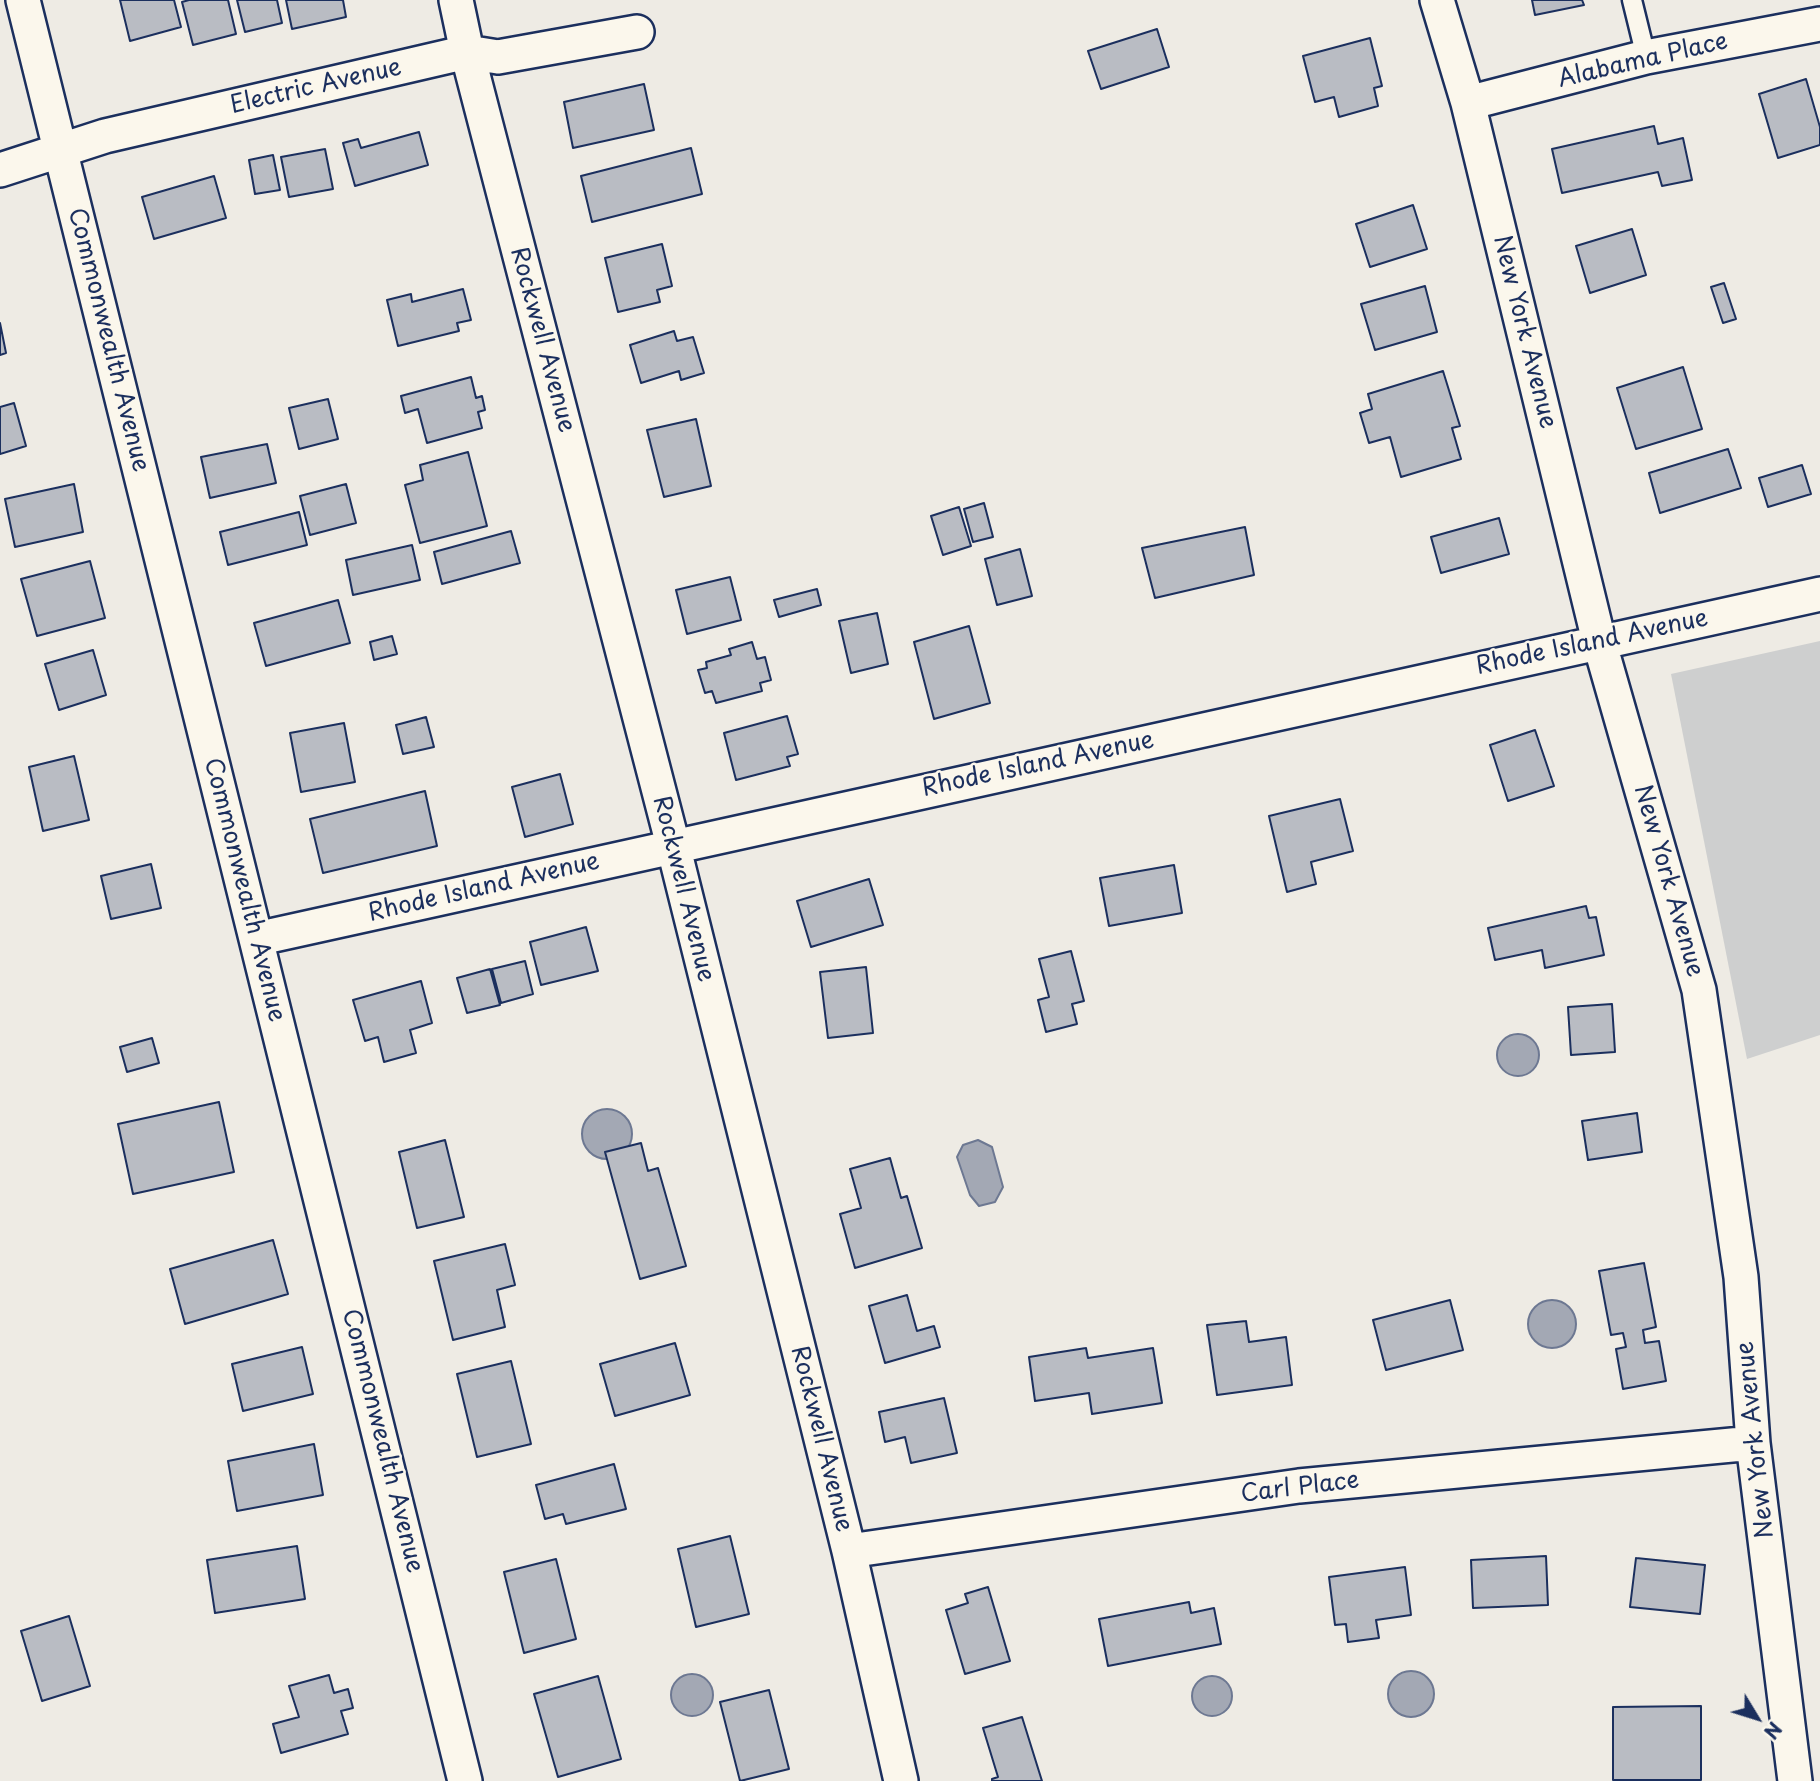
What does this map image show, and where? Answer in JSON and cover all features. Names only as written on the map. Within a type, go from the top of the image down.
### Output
[{"type":"street","name":"Commonwealth Avenue","points":[[23,0],[465,1781]]},
{"type":"street","name":"Rockwell Avenue","points":[[456,0],[467,52],[673,845],[849,1551],[901,1781]]},
{"type":"street","name":"New York Avenue","points":[[1437,0],[1468,103],[1599,641],[1699,990],[1741,1277],[1753,1443],[1795,1781]]},
{"type":"street","name":"Alabama Place","points":[[1468,103],[1646,57],[1820,23]]},
{"type":"street","name":"Electric Avenue","points":[[0,170],[105,136],[467,52],[498,57],[637,32]]},
{"type":"street","name":"Rhode Island Avenue","points":[[256,939],[1820,594]]},
{"type":"street","name":"Carl Place","points":[[849,1551],[1299,1486],[1753,1443]]},
{"type":"lane","points":[[1632,0],[1646,57]]},
{"type":"shaded area","points":[[1820,641],[1820,1035],[1747,1059],[1671,674]]},
{"type":"shaded area","points":[[1518,1034],[1533,1040],[1539,1055],[1533,1070],[1518,1076],[1503,1070],[1497,1055],[1503,1040]]},
{"type":"shaded area","points":[[607,1109],[624,1117],[632,1134],[624,1151],[607,1159],[590,1151],[582,1134],[590,1117]]},
{"type":"shaded area","points":[[978,1140],[992,1147],[1003,1187],[995,1202],[979,1206],[970,1195],[957,1157],[963,1145]]},
{"type":"shaded area","points":[[1552,1300],[1569,1307],[1576,1324],[1569,1341],[1552,1348],[1535,1341],[1528,1324],[1535,1307]]},
{"type":"shaded area","points":[[1411,1671],[1427,1678],[1434,1694],[1427,1710],[1411,1717],[1395,1710],[1388,1694],[1395,1678]]},
{"type":"shaded area","points":[[692,1674],[707,1680],[713,1695],[707,1710],[692,1716],[677,1710],[671,1695],[677,1680]]},
{"type":"shaded area","points":[[1212,1676],[1226,1682],[1232,1696],[1226,1710],[1212,1716],[1198,1710],[1192,1696],[1198,1682]]},
{"type":"building","points":[[120,0],[174,0],[181,27],[130,41]]},
{"type":"building","points":[[228,0],[236,34],[193,45],[182,2]]},
{"type":"building","points":[[237,0],[277,0],[282,23],[245,32]]},
{"type":"building","points":[[286,0],[343,0],[346,17],[292,29]]},
{"type":"building","points":[[1532,0],[1582,0],[1584,5],[1535,15]]},
{"type":"building","points":[[1157,29],[1169,67],[1101,89],[1088,51]]},
{"type":"building","points":[[1370,38],[1382,86],[1374,88],[1378,106],[1339,117],[1334,97],[1315,102],[1303,56]]},
{"type":"building","points":[[1806,79],[1820,127],[1820,145],[1778,158],[1759,94]]},
{"type":"building","points":[[644,84],[654,130],[573,148],[564,102]]},
{"type":"building","points":[[1654,126],[1658,144],[1683,138],[1692,180],[1662,186],[1658,172],[1562,193],[1552,149]]},
{"type":"building","points":[[419,132],[428,165],[355,186],[343,143],[358,139],[361,148]]},
{"type":"building","points":[[691,148],[702,194],[592,222],[581,176]]},
{"type":"building","points":[[325,149],[333,189],[289,197],[281,157]]},
{"type":"building","points":[[273,155],[280,190],[255,194],[249,160]]},
{"type":"building","points":[[214,176],[226,218],[154,239],[142,197]]},
{"type":"building","points":[[1413,205],[1427,249],[1370,267],[1356,224]]},
{"type":"building","points":[[1632,229],[1646,275],[1590,293],[1576,246]]},
{"type":"building","points":[[662,244],[672,286],[657,290],[660,302],[618,312],[605,258]]},
{"type":"building","points":[[1724,283],[1736,319],[1723,323],[1711,287]]},
{"type":"building","points":[[1425,286],[1437,332],[1375,350],[1361,304]]},
{"type":"building","points":[[463,289],[471,320],[457,323],[459,331],[398,346],[387,300],[411,294],[412,302]]},
{"type":"building","points":[[0,323],[6,353],[0,355]]},
{"type":"building","points":[[674,331],[677,341],[693,337],[704,373],[681,380],[679,371],[641,383],[630,345]]},
{"type":"building","points":[[1683,367],[1702,429],[1636,449],[1617,388]]},
{"type":"building","points":[[1443,371],[1460,426],[1452,428],[1461,459],[1401,477],[1390,437],[1369,443],[1360,413],[1372,409],[1368,394]]},
{"type":"building","points":[[471,377],[476,398],[482,396],[485,410],[478,412],[482,428],[427,443],[418,409],[405,413],[401,396]]},
{"type":"building","points":[[328,399],[338,439],[299,449],[289,408]]},
{"type":"building","points":[[14,403],[26,446],[0,454],[0,407]]},
{"type":"building","points":[[696,419],[711,486],[664,497],[647,430]]},
{"type":"building","points":[[267,444],[276,483],[210,498],[201,457]]},
{"type":"building","points":[[1728,449],[1741,488],[1660,513],[1649,473]]},
{"type":"building","points":[[468,452],[487,526],[420,543],[405,485],[423,480],[420,465]]},
{"type":"building","points":[[1802,465],[1811,494],[1768,507],[1759,478]]},
{"type":"building","points":[[74,484],[83,532],[15,547],[5,499]]},
{"type":"building","points":[[346,484],[356,523],[310,535],[300,496]]},
{"type":"building","points":[[984,503],[993,537],[973,542],[964,509]]},
{"type":"building","points":[[959,507],[971,546],[943,555],[931,516]]},
{"type":"building","points":[[299,512],[307,545],[228,565],[220,532]]},
{"type":"building","points":[[1499,518],[1509,554],[1441,573],[1431,537]]},
{"type":"building","points":[[1245,527],[1254,575],[1155,598],[1142,548]]},
{"type":"building","points":[[511,531],[520,563],[442,584],[434,552]]},
{"type":"building","points":[[412,545],[420,580],[353,595],[346,560]]},
{"type":"building","points":[[1020,549],[1032,596],[997,605],[985,559]]},
{"type":"building","points":[[90,561],[105,618],[37,636],[21,579]]},
{"type":"building","points":[[730,577],[741,620],[687,634],[676,590]]},
{"type":"building","points":[[817,589],[821,605],[779,617],[774,600]]},
{"type":"building","points":[[338,600],[350,643],[266,666],[254,623]]},
{"type":"building","points":[[877,613],[888,664],[851,673],[839,621]]},
{"type":"building","points":[[969,626],[990,703],[934,719],[914,642]]},
{"type":"building","points":[[392,636],[397,654],[374,660],[370,642]]},
{"type":"building","points":[[752,642],[757,659],[765,657],[771,680],[760,683],[762,691],[716,703],[712,691],[705,693],[698,670],[707,668],[706,662],[731,655],[729,649]]},
{"type":"building","points":[[93,650],[106,695],[59,710],[45,664]]},
{"type":"building","points":[[787,716],[798,754],[787,757],[790,766],[736,780],[724,733]]},
{"type":"building","points":[[426,717],[434,747],[403,754],[396,725]]},
{"type":"building","points":[[344,723],[355,782],[301,792],[290,733]]},
{"type":"building","points":[[1535,730],[1554,786],[1508,801],[1490,745]]},
{"type":"building","points":[[74,756],[89,820],[43,831],[29,767]]},
{"type":"building","points":[[560,774],[573,824],[525,837],[512,787]]},
{"type":"building","points":[[425,791],[437,846],[323,873],[310,819]]},
{"type":"building","points":[[1340,799],[1353,851],[1311,862],[1316,884],[1287,892],[1269,816]]},
{"type":"building","points":[[151,864],[161,908],[111,919],[101,876]]},
{"type":"building","points":[[1174,865],[1182,913],[1109,926],[1100,878]]},
{"type":"building","points":[[869,879],[883,925],[811,947],[797,901]]},
{"type":"building","points":[[1586,906],[1589,918],[1596,917],[1604,955],[1545,968],[1542,950],[1495,960],[1488,928]]},
{"type":"building","points":[[586,927],[598,971],[541,985],[530,942]]},
{"type":"building","points":[[1071,951],[1084,1001],[1072,1004],[1077,1024],[1046,1032],[1038,1000],[1049,997],[1039,959]]},
{"type":"building","points":[[525,961],[533,994],[501,1003],[492,969]]},
{"type":"building","points":[[866,967],[873,1033],[828,1038],[820,972]]},
{"type":"building","points":[[490,969],[500,1005],[467,1013],[457,978]]},
{"type":"building","points":[[421,981],[432,1023],[410,1030],[416,1053],[384,1062],[378,1037],[365,1041],[353,1000]]},
{"type":"building","points":[[1612,1004],[1615,1052],[1571,1055],[1568,1007]]},
{"type":"building","points":[[152,1038],[159,1063],[127,1072],[120,1047]]},
{"type":"building","points":[[219,1102],[234,1172],[133,1194],[118,1124]]},
{"type":"building","points":[[1637,1113],[1642,1152],[1588,1160],[1582,1121]]},
{"type":"building","points":[[445,1140],[464,1217],[417,1228],[399,1152]]},
{"type":"building","points":[[641,1143],[648,1171],[658,1168],[686,1266],[640,1279],[605,1152]]},
{"type":"building","points":[[890,1158],[901,1198],[907,1196],[922,1248],[855,1268],[840,1214],[861,1208],[850,1169]]},
{"type":"building","points":[[273,1240],[288,1294],[185,1324],[170,1269]]},
{"type":"building","points":[[505,1244],[515,1285],[497,1290],[505,1327],[453,1340],[434,1261]]},
{"type":"building","points":[[1644,1263],[1656,1327],[1643,1330],[1645,1343],[1659,1341],[1666,1381],[1623,1389],[1616,1349],[1626,1347],[1623,1333],[1611,1335],[1599,1271]]},
{"type":"building","points":[[907,1295],[917,1331],[934,1326],[940,1347],[885,1363],[869,1306]]},
{"type":"building","points":[[1450,1300],[1463,1350],[1386,1370],[1373,1320]]},
{"type":"building","points":[[1246,1321],[1249,1342],[1286,1337],[1292,1385],[1217,1395],[1207,1325]]},
{"type":"building","points":[[675,1343],[690,1395],[615,1416],[600,1364]]},
{"type":"building","points":[[302,1347],[313,1394],[243,1411],[232,1364]]},
{"type":"building","points":[[1086,1348],[1088,1358],[1153,1348],[1162,1403],[1092,1414],[1089,1393],[1035,1401],[1029,1357]]},
{"type":"building","points":[[511,1361],[531,1444],[477,1457],[457,1374]]},
{"type":"building","points":[[944,1398],[957,1453],[911,1463],[905,1437],[885,1442],[879,1412]]},
{"type":"building","points":[[314,1444],[323,1495],[237,1511],[228,1461]]},
{"type":"building","points":[[614,1464],[626,1509],[566,1524],[563,1514],[545,1519],[536,1485]]},
{"type":"building","points":[[730,1536],[749,1614],[696,1627],[678,1549]]},
{"type":"building","points":[[297,1546],[305,1599],[215,1613],[207,1560]]},
{"type":"building","points":[[1546,1556],[1548,1605],[1473,1608],[1471,1560]]},
{"type":"building","points":[[1636,1558],[1705,1565],[1700,1614],[1630,1607]]},
{"type":"building","points":[[556,1559],[576,1639],[524,1653],[504,1572]]},
{"type":"building","points":[[1405,1567],[1411,1615],[1376,1620],[1379,1638],[1348,1642],[1346,1624],[1335,1625],[1329,1577]]},
{"type":"building","points":[[988,1587],[1010,1661],[965,1674],[946,1610],[968,1603],[965,1594]]},
{"type":"building","points":[[1189,1602],[1191,1613],[1214,1608],[1221,1644],[1108,1666],[1099,1619]]},
{"type":"building","points":[[69,1616],[90,1686],[42,1701],[21,1631]]},
{"type":"building","points":[[329,1675],[334,1693],[348,1689],[353,1708],[341,1711],[348,1734],[281,1753],[273,1724],[299,1717],[289,1686]]},
{"type":"building","points":[[598,1676],[621,1759],[558,1777],[534,1694]]},
{"type":"building","points":[[769,1690],[789,1769],[740,1781],[720,1702]]},
{"type":"building","points":[[1701,1706],[1701,1780],[1613,1780],[1613,1707]]},
{"type":"building","points":[[1022,1717],[1042,1781],[992,1781],[998,1777],[983,1728]]}]
